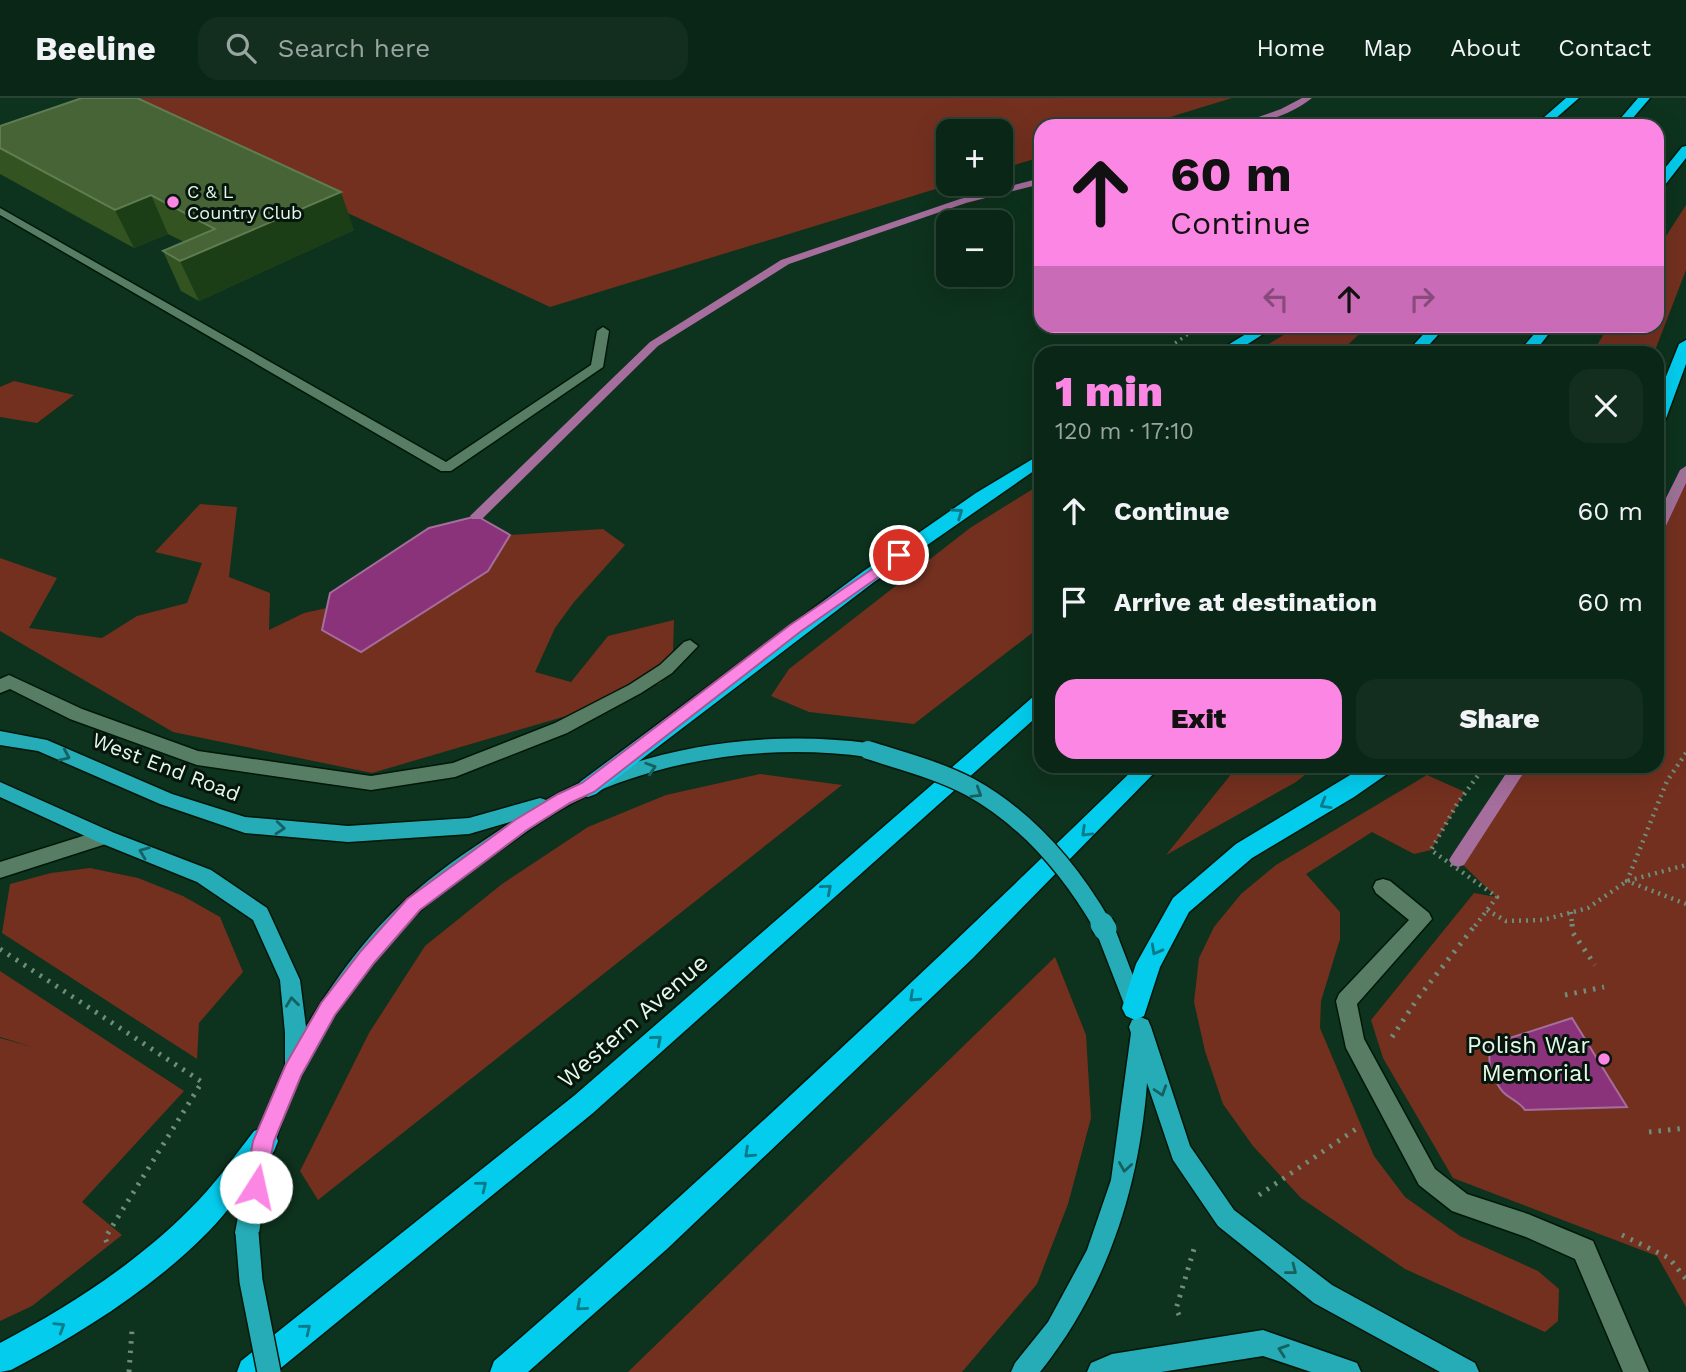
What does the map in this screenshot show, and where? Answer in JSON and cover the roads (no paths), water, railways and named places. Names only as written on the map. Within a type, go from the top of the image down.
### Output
[{"type":"highway","points":[[1548,119],[1573,98]]},
{"type":"highway","points":[[1626,119],[1644,98]]},
{"type":"highway","points":[[1664,178],[1686,150]]},
{"type":"highway","points":[[1234,346],[1257,333]]},
{"type":"highway","points":[[1420,346],[1432,333]]},
{"type":"highway","points":[[1664,403],[1686,345]]},
{"type":"highway","points":[[588,788],[795,629],[981,496],[1034,463]]},
{"type":"highway","name":"Western Avenue","points":[[253,1372],[583,1104],[1034,707]]},
{"type":"highway","points":[[505,1372],[667,1229],[964,950],[1144,773]]},
{"type":"highway","points":[[1138,1017],[1148,964],[1181,905],[1244,851],[1372,773]]},
{"type":"highway","points":[[0,1359],[56,1331],[123,1285],[200,1220],[264,1141]]},
{"type":"main road","name":"West End Road","points":[[0,738],[41,745],[166,799],[245,825],[348,834],[469,826],[564,799]]},
{"type":"main road","points":[[269,1372],[251,1281],[247,1233],[264,1141],[293,1070],[328,1009],[367,957],[414,904],[470,860],[564,799],[588,788],[677,759],[779,744],[829,745],[868,750],[912,764],[969,787],[1034,836],[1077,882],[1105,929],[1138,1017],[1181,1152],[1226,1218],[1324,1294],[1466,1372]]},
{"type":"main road","points":[[0,789],[105,837],[204,876],[260,914],[290,981],[296,1033],[293,1070]]},
{"type":"main road","points":[[1024,1372],[1057,1331],[1097,1256],[1123,1180],[1135,1111],[1138,1017]]},
{"type":"main road","points":[[1100,1372],[1112,1367],[1263,1343],[1348,1372]]},
{"type":"lane","points":[[0,211],[446,468],[597,367],[603,331]]},
{"type":"lane","points":[[0,687],[9,681],[76,714],[197,758],[371,783],[455,770],[561,728],[635,689],[666,669],[690,646]]},
{"type":"lane","points":[[0,870],[105,837]]},
{"type":"lane","points":[[1383,887],[1422,919],[1346,1001],[1354,1041],[1427,1177],[1460,1203],[1528,1226],[1584,1250],[1636,1372]]},
{"type":"waterway","points":[[1259,119],[1284,111],[1308,98]]},
{"type":"waterway","points":[[477,516],[654,344],[785,262],[963,201],[1034,183]]},
{"type":"waterway","points":[[1664,516],[1686,470]]},
{"type":"waterway","points":[[1458,860],[1515,773]]},
{"type":"place","name":"C & L Country Club","points":[[173,202]]},
{"type":"place","name":"Polish War Memorial","points":[[1604,1059]]}]
